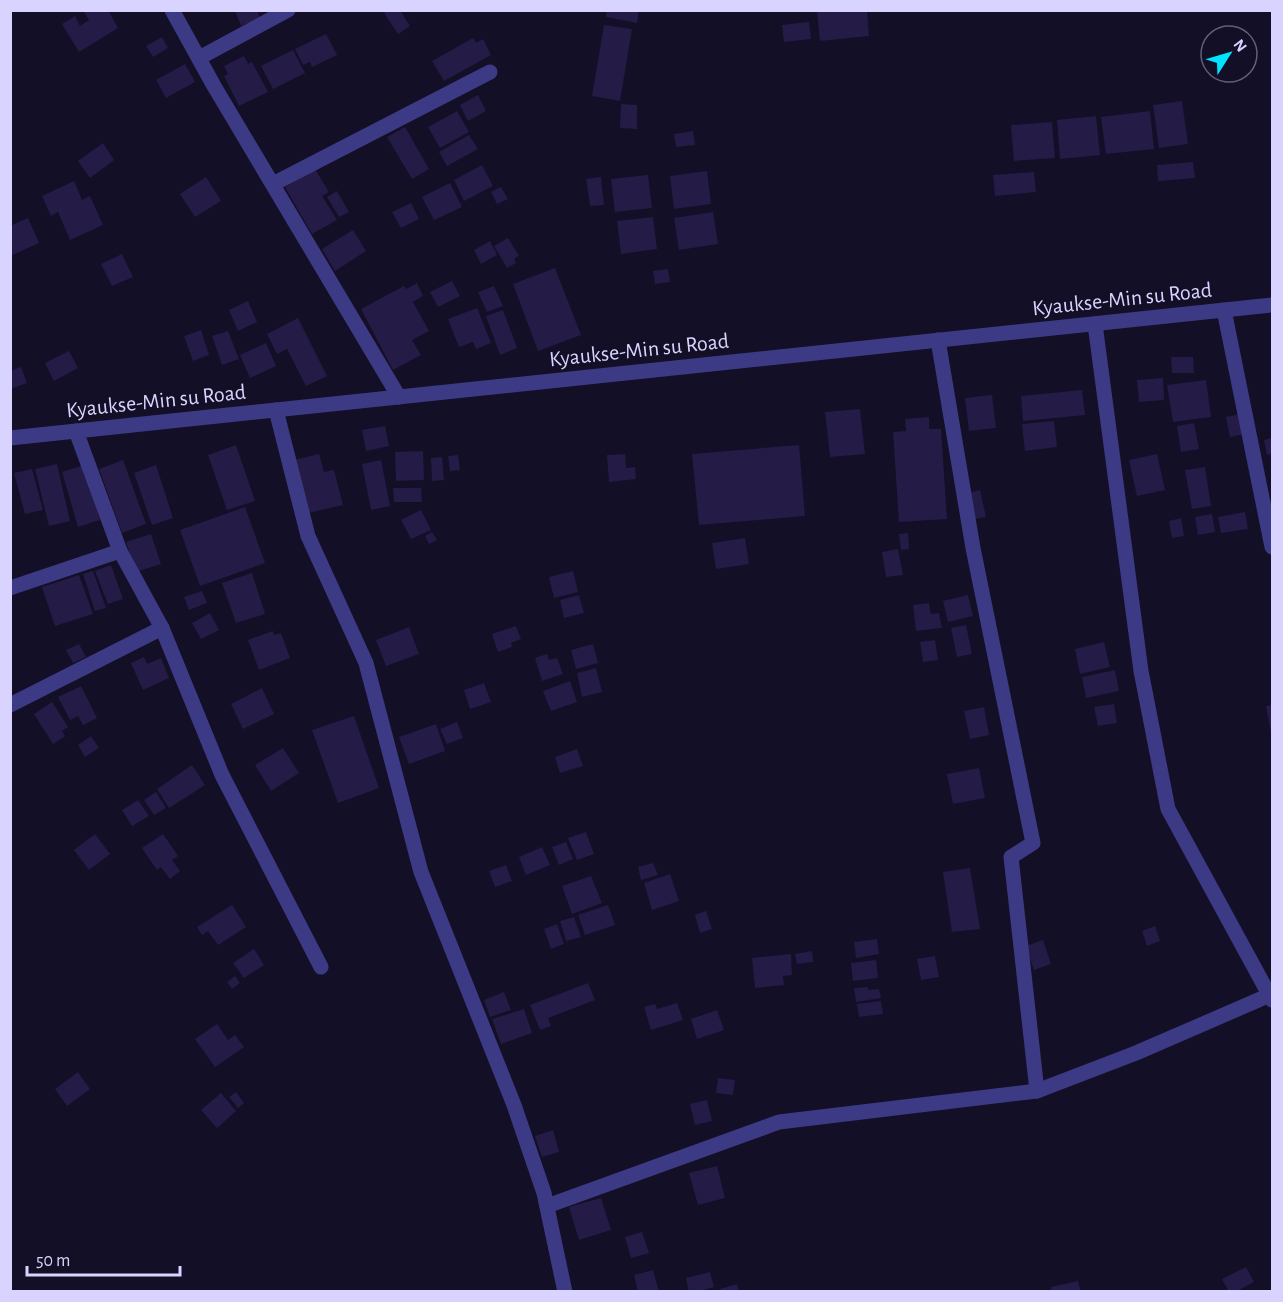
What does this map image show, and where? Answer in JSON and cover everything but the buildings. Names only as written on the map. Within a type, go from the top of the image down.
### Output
[{"type":"street","points":[[172,10],[399,397]]},
{"type":"street","points":[[199,58],[288,10]]},
{"type":"street","points":[[273,184],[490,72]]},
{"type":"street","name":"Kyaukse-Min su Road","points":[[10,438],[1272,304]]},
{"type":"street","points":[[1224,310],[1272,547]]},
{"type":"street","points":[[547,1206],[778,1122],[1037,1091],[1271,997],[1168,809],[1141,671],[1095,324]]},
{"type":"street","points":[[938,340],[973,548],[1034,843],[1011,857],[1037,1091]]},
{"type":"street","points":[[276,410],[308,536],[366,663],[421,872],[514,1105],[544,1193],[565,1292]]},
{"type":"street","points":[[75,431],[120,551],[162,628],[222,775],[321,967]]},
{"type":"street","points":[[10,588],[120,551]]},
{"type":"street","points":[[10,705],[162,628]]}]
